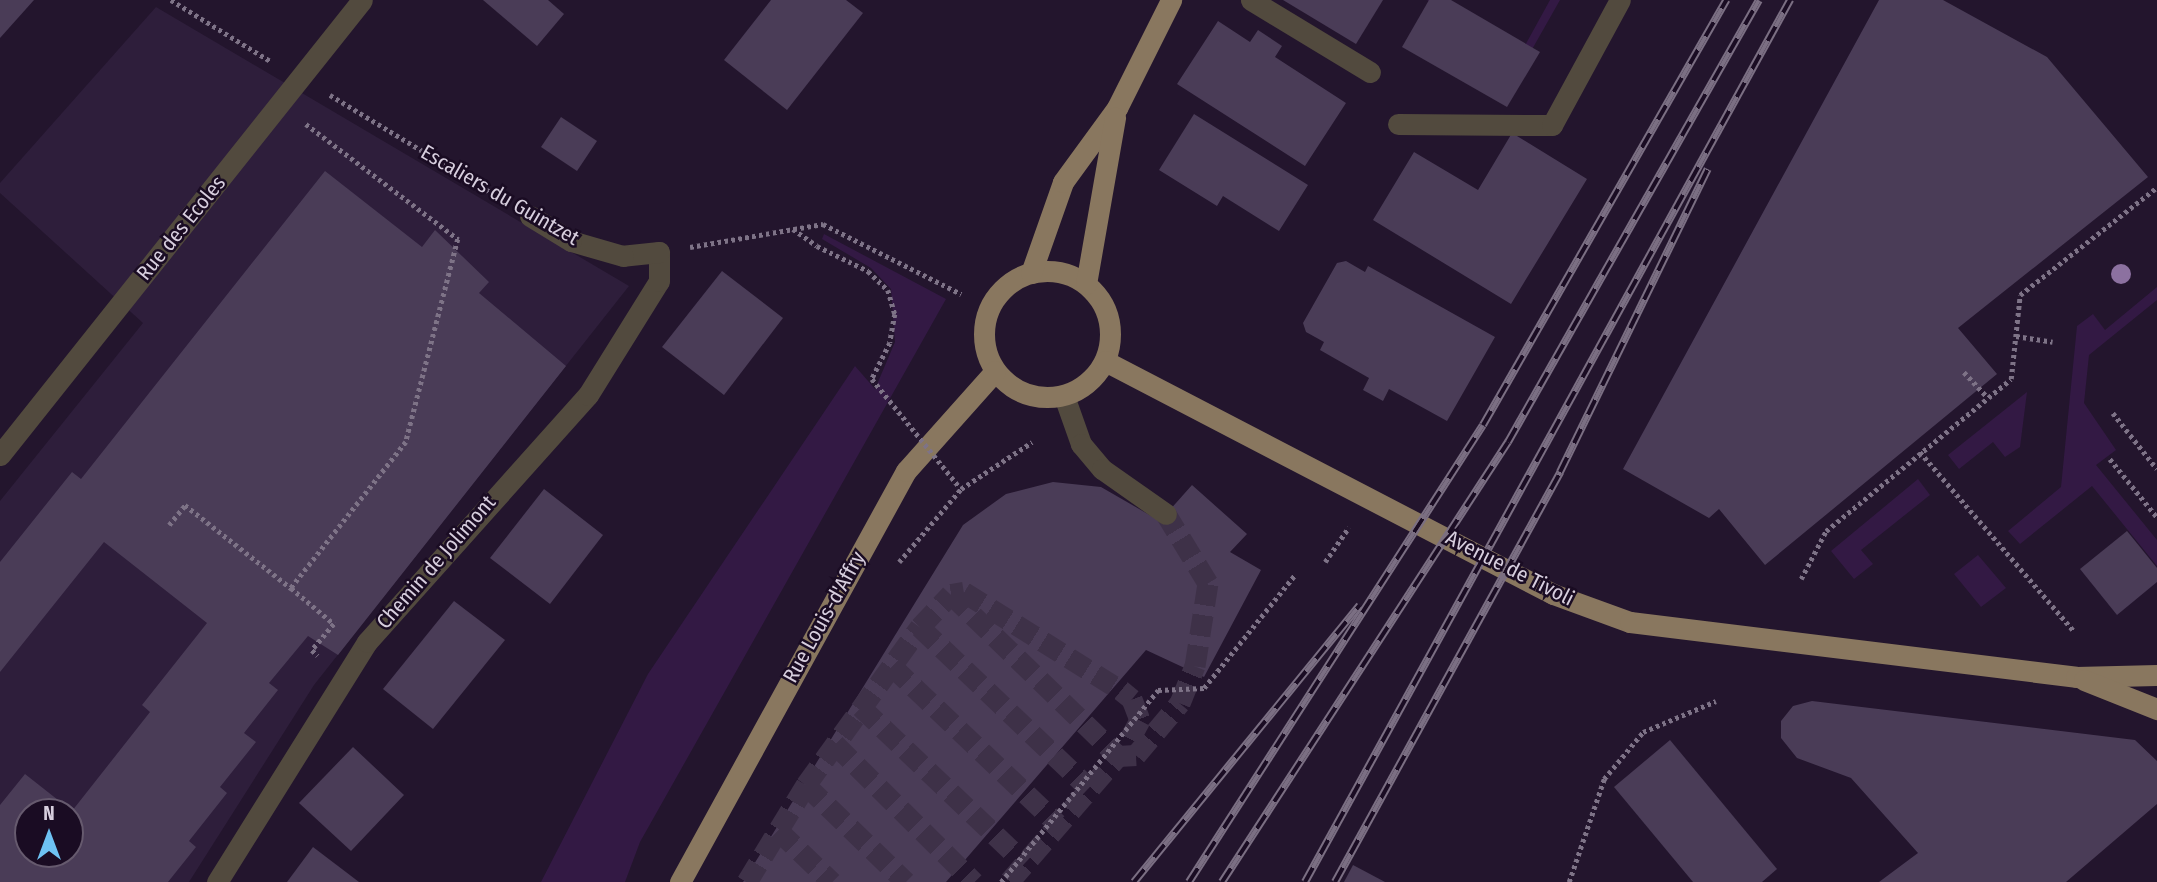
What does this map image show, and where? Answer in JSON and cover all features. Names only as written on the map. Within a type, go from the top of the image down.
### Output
[{"type":"main road","points":[[1031,273],[1063,182],[1117,108],[1171,0]]},
{"type":"main road","points":[[1086,284],[1117,108]]},
{"type":"main road","points":[[1054,271],[1086,284],[1109,319],[1105,361],[1086,385],[1064,396],[1020,392],[995,371],[984,342],[987,312],[1004,287],[1031,273],[1054,271]]},
{"type":"main road","name":"Avenue de Tivoli","points":[[1105,361],[1553,594],[1630,622],[2076,677],[2157,674]]},
{"type":"main road","name":"Rue Louis-d'Affry","points":[[680,882],[906,471],[995,371]]},
{"type":"main road","name":"Avenue de Tivoli","points":[[2076,677],[2157,709]]},
{"type":"street","name":"Rue des Ecoles","points":[[0,455],[362,0]]},
{"type":"street","points":[[1251,0],[1370,72]]},
{"type":"street","points":[[1398,124],[1552,125],[1620,0]]},
{"type":"street","name":"Escaliers du Guintzet","points":[[530,216],[571,241],[623,256],[659,252]]},
{"type":"street","name":"Chemin de Jolimont","points":[[217,882],[367,642],[588,395],[659,281],[659,252]]},
{"type":"street","points":[[1064,396],[1087,452],[1166,514]]},
{"type":"path","points":[[171,0],[301,77]]},
{"type":"path","name":"Escaliers du Guintzet","points":[[326,93],[530,216]]},
{"type":"path","points":[[280,104],[458,239],[406,442],[291,588]]},
{"type":"path","points":[[1801,579],[1826,531],[2011,379],[2021,295],[2157,187]]},
{"type":"path","points":[[659,252],[823,224],[961,294]]},
{"type":"path","points":[[793,228],[817,246],[869,271],[888,290],[895,314],[890,343],[873,379],[961,489]]},
{"type":"path","points":[[2015,336],[2053,342]]},
{"type":"path","points":[[1964,372],[1987,397]]},
{"type":"path","points":[[2113,413],[2157,469]]},
{"type":"path","points":[[899,562],[961,489],[1032,442]]},
{"type":"path","points":[[1920,452],[2074,631]]},
{"type":"path","points":[[2110,459],[2157,517]]},
{"type":"path","points":[[169,525],[185,505],[291,588],[334,624],[317,643]]},
{"type":"path","points":[[1325,562],[1349,527]]},
{"type":"path","points":[[1001,882],[1158,690],[1204,688],[1294,576]]},
{"type":"path","points":[[1569,882],[1604,779],[1643,732],[1716,701]]},
{"type":"shaded area","points":[[1427,0],[1444,0],[1523,49],[1550,0],[1560,0],[1526,60]]},
{"type":"shaded area","points":[[156,7],[629,286],[314,685],[189,882],[0,882],[0,501],[143,323],[0,193],[0,183]]},
{"type":"shaded area","points":[[824,234],[946,299],[640,842],[625,882],[541,882],[648,674],[855,366],[875,389],[895,342],[891,289],[871,268],[822,239]]},
{"type":"shaded area","points":[[2157,287],[2157,300],[2089,355],[2084,403],[2116,450],[2096,465],[2157,540],[2157,566],[2092,486],[2020,544],[2008,531],[2061,487],[2077,326],[2093,314],[2105,330]]},
{"type":"shaded area","points":[[2027,392],[2020,447],[2005,457],[1993,442],[1959,469],[1948,455]]},
{"type":"shaded area","points":[[1918,479],[1930,495],[1861,550],[1873,564],[1854,579],[1831,551]]},
{"type":"shaded area","points":[[1978,555],[2006,588],[1981,607],[1954,574]]},
{"type":"building","points":[[0,0],[34,0],[0,38]]},
{"type":"building","points":[[483,0],[548,0],[564,14],[537,46]]},
{"type":"building","points":[[771,0],[846,0],[863,13],[787,110],[724,60]]},
{"type":"building","points":[[1283,0],[1383,0],[1356,44]]},
{"type":"building","points":[[1429,0],[1451,0],[1540,52],[1507,107],[1402,47]]},
{"type":"building","points":[[1879,0],[1943,0],[2047,57],[2148,177],[1958,328],[1997,374],[1765,565],[1719,509],[1709,518],[1623,469]]},
{"type":"building","points":[[1218,21],[1250,42],[1258,30],[1282,46],[1275,57],[1346,103],[1305,166],[1177,84]]},
{"type":"building","points":[[1194,114],[1308,185],[1279,231],[1223,196],[1217,206],[1159,170]]},
{"type":"building","points":[[561,117],[597,141],[577,171],[541,147]]},
{"type":"building","points":[[1512,133],[1587,179],[1511,304],[1373,220],[1414,152],[1478,190]]},
{"type":"building","points":[[325,171],[422,247],[435,230],[489,282],[479,293],[566,366],[338,655],[308,636],[269,683],[278,690],[244,733],[256,742],[220,787],[227,793],[189,841],[196,847],[168,882],[0,882],[0,805],[25,774],[55,798],[14,798],[14,868],[84,868],[82,798],[150,712],[142,705],[207,623],[104,542],[0,672],[0,562],[72,472],[81,479]]},
{"type":"building","points":[[1346,261],[1365,272],[1368,266],[1495,337],[1447,421],[1389,389],[1383,401],[1363,390],[1369,378],[1320,350],[1324,342],[1306,332],[1303,323],[1337,263]]},
{"type":"building","points":[[722,271],[783,318],[724,395],[662,347]]},
{"type":"building","points":[[1053,482],[1101,487],[1160,521],[1192,485],[1247,534],[1230,552],[1261,570],[1204,677],[1146,650],[946,882],[743,882],[963,525],[1006,494]]},
{"type":"building","points":[[544,489],[603,535],[550,604],[490,558]]},
{"type":"building","points":[[2127,531],[2157,568],[2157,582],[2117,615],[2080,569]]},
{"type":"building","points":[[454,601],[505,640],[433,729],[383,689]]},
{"type":"building","points":[[1812,701],[2135,740],[2157,761],[2157,804],[2066,882],[1879,882],[1918,853],[1851,778],[1797,758],[1781,738],[1781,721],[1793,706]]},
{"type":"building","points":[[1670,740],[1777,869],[1762,882],[1693,882],[1614,787]]},
{"type":"building","points":[[353,747],[404,795],[351,851],[299,803]]},
{"type":"building","points":[[313,847],[359,882],[287,882]]},
{"type":"building","points":[[1353,865],[1385,882],[1344,882]]},
{"type":"tunnel","points":[[951,594],[1118,756],[1136,755],[1180,703],[1195,666],[1208,583],[1166,514]]},
{"type":"tunnel","points":[[747,882],[806,785],[920,627],[951,594],[964,592],[1121,690],[1132,699],[1140,720],[1125,748],[1009,882]]},
{"type":"tunnel","points":[[920,627],[1089,788]]},
{"type":"tunnel","points":[[892,666],[1057,823]]},
{"type":"tunnel","points":[[861,707],[1025,863]]},
{"type":"tunnel","points":[[835,744],[974,882]]},
{"type":"tunnel","points":[[806,785],[906,882]]},
{"type":"tunnel","points":[[778,830],[832,882]]},
{"type":"railway","points":[[1189,882],[1483,425],[1726,0]]},
{"type":"railway","points":[[1222,882],[1508,442],[1759,0]]},
{"type":"railway","points":[[1305,882],[1790,0]]},
{"type":"railway","points":[[1335,882],[1560,472],[1708,169]]},
{"type":"railway","points":[[1134,882],[1360,605]]}]
